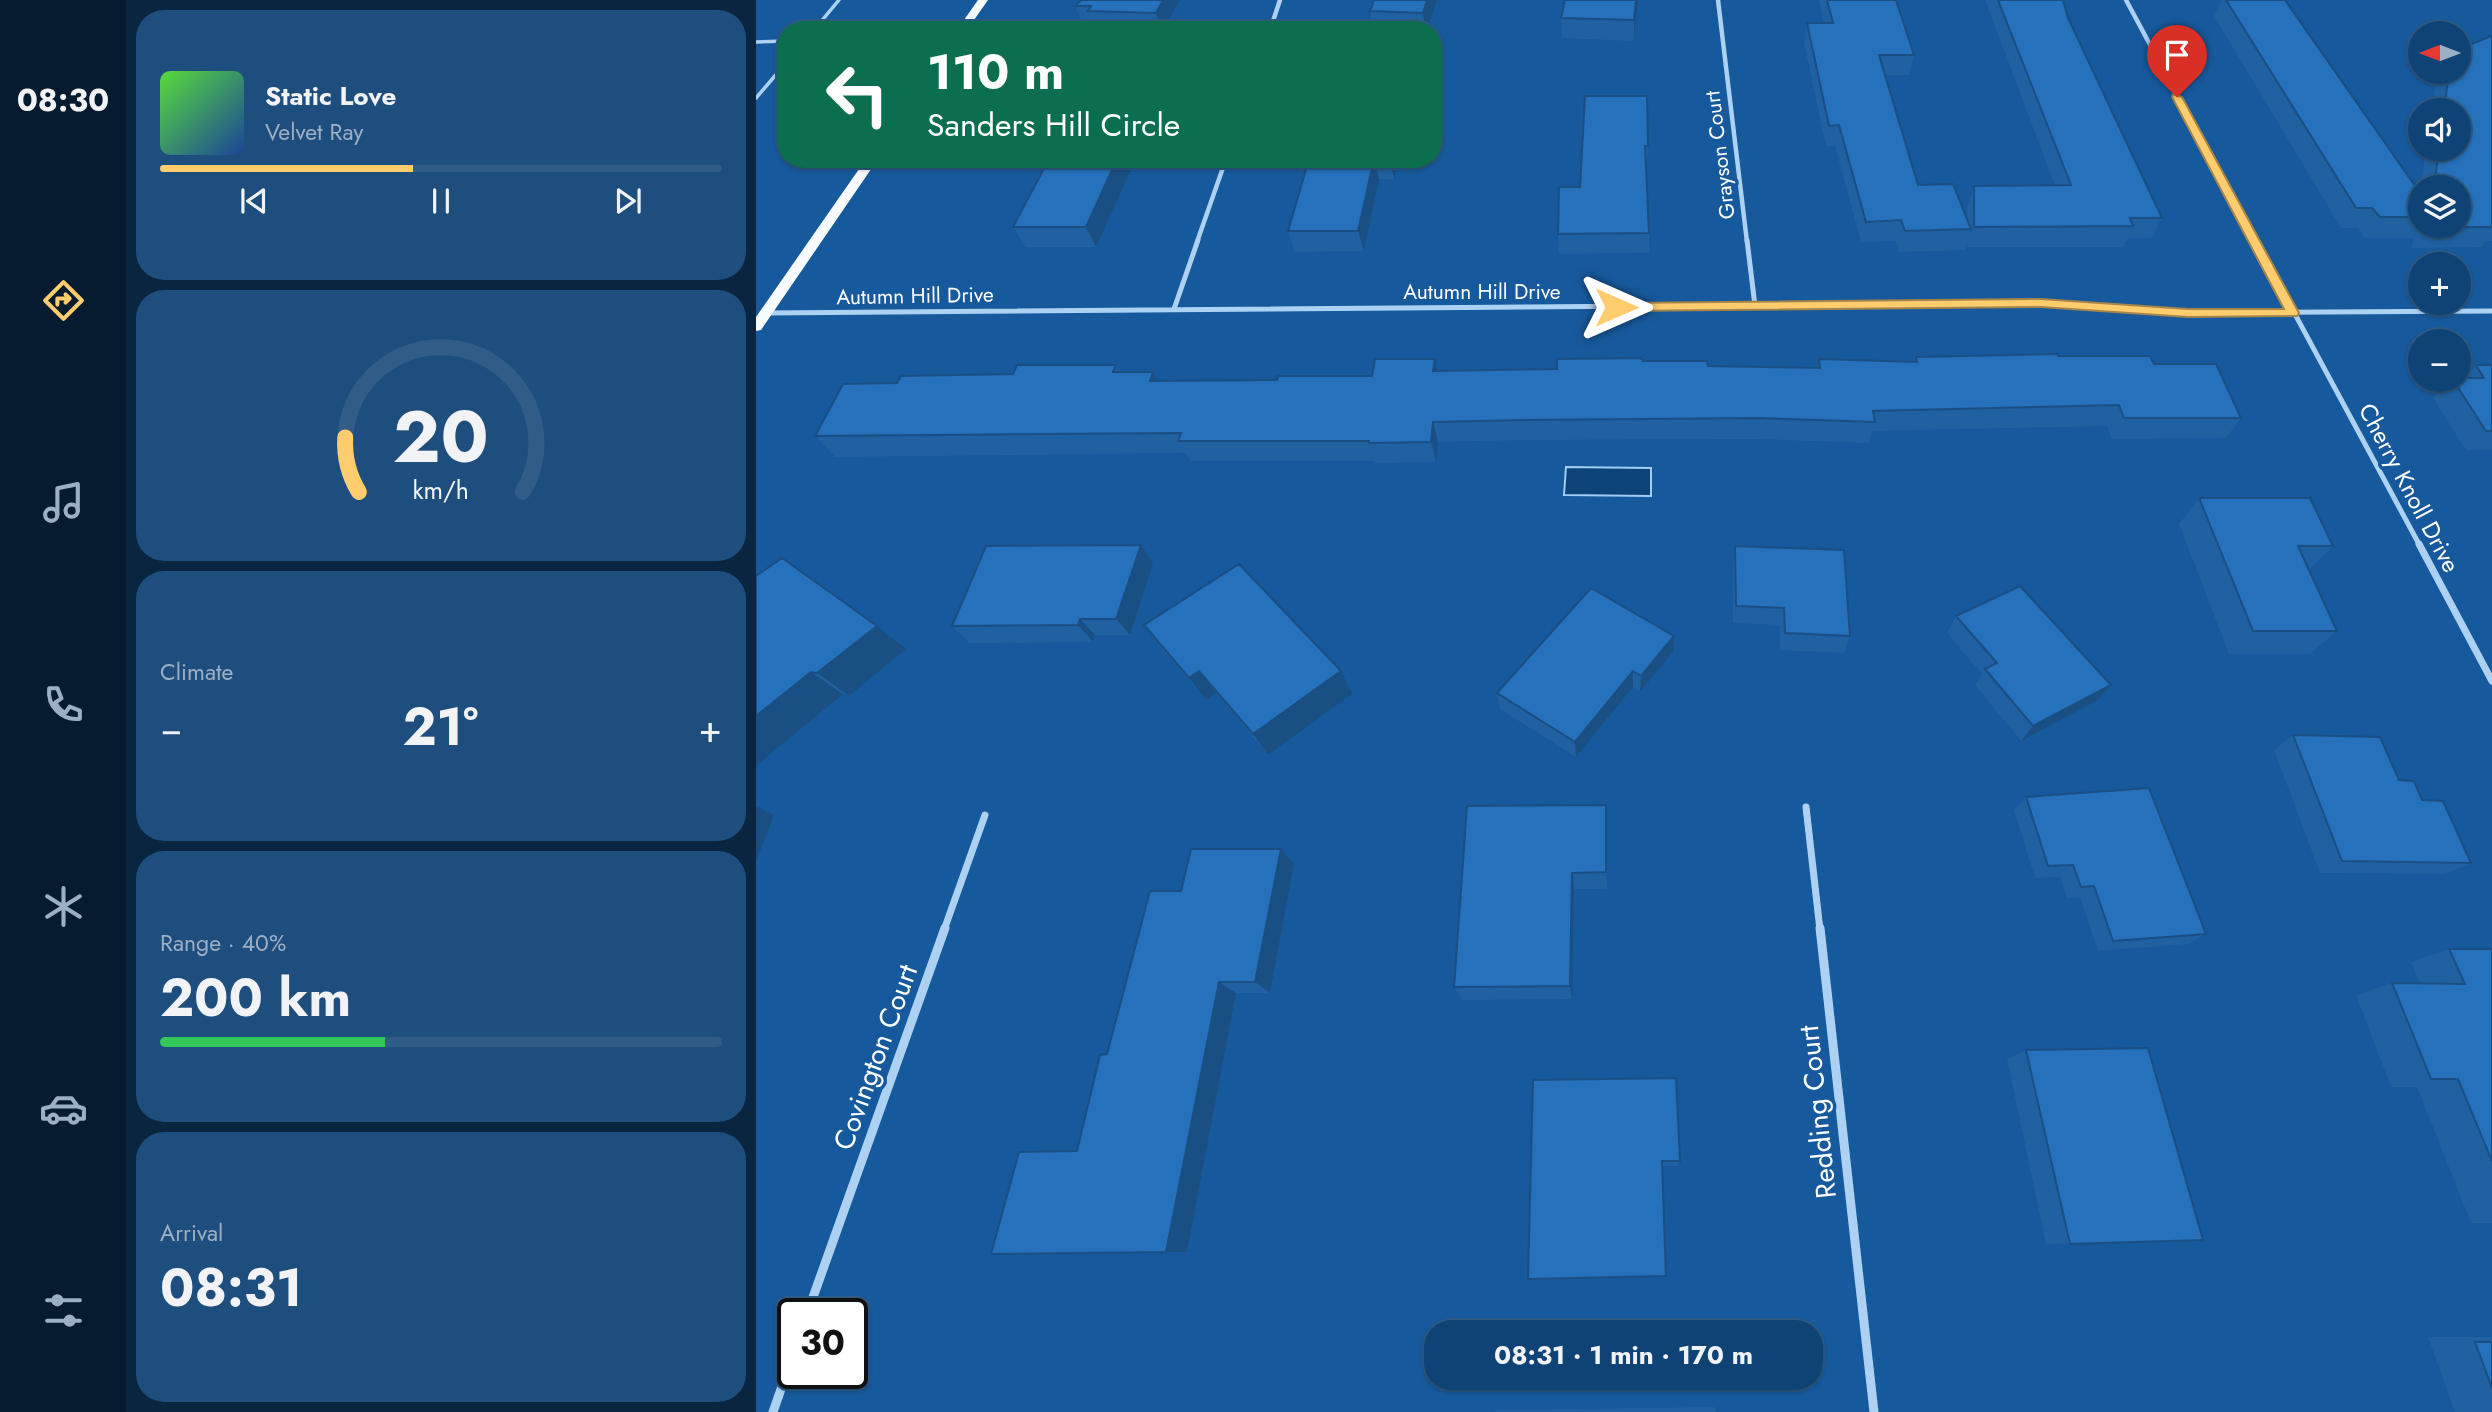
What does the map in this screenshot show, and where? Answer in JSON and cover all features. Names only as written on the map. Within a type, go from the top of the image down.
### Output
[{"type":"main road","points":[[968,21],[983,0]]},
{"type":"main road","points":[[756,327],[866,168]]},
{"type":"street","points":[[1273,21],[1280,0]]},
{"type":"street","name":"Grayson Court","points":[[1718,0],[1755,306]]},
{"type":"street","name":"Cherry Knoll Drive","points":[[2126,0],[2492,681]]},
{"type":"street","points":[[1174,309],[1223,168]]},
{"type":"street","name":"Autumn Hill Drive","points":[[766,313],[2041,303],[2188,313],[2492,311]]},
{"type":"street","name":"Redding Court","points":[[1806,807],[1874,1412]]},
{"type":"street","name":"Covington Court","points":[[813,1298],[985,815]]},
{"type":"street","points":[[773,1412],[781,1389]]},
{"type":"lane","points":[[822,21],[839,0]]},
{"type":"lane","points":[[756,42],[777,41]]},
{"type":"lane","points":[[756,98],[777,74]]},
{"type":"water","points":[[1566,467],[1651,468],[1651,496],[1564,495]]},
{"type":"building","points":[[1081,0],[1163,0],[1156,13],[1088,11],[1091,6],[1075,6]]},
{"type":"building","points":[[1374,0],[1427,0],[1423,13],[1370,11]]},
{"type":"building","points":[[1565,0],[1636,0],[1634,20],[1561,18]]},
{"type":"building","points":[[1827,0],[1896,0],[1914,55],[1879,55],[1918,185],[1953,184],[1971,229],[1905,231],[1901,220],[1866,222],[1839,125],[1829,126],[1807,23],[1833,23]]},
{"type":"building","points":[[1998,0],[2063,0],[2068,18],[2162,218],[2130,218],[2133,226],[1974,227],[1974,186],[2071,185]]},
{"type":"building","points":[[2226,0],[2285,0],[2408,176],[2408,217],[2380,217],[2372,208],[2356,208]]},
{"type":"building","points":[[2492,36],[2492,227],[2471,227],[2471,175],[2436,175],[2437,161],[2471,161],[2471,98],[2446,98],[2447,84],[2471,84],[2471,44]]},
{"type":"building","points":[[1585,96],[1647,96],[1648,146],[1645,146],[1649,233],[1558,234],[1559,187],[1580,187]]},
{"type":"building","points":[[1044,168],[1113,168],[1086,227],[1013,227]]},
{"type":"building","points":[[1306,168],[1372,168],[1358,231],[1288,231]]},
{"type":"building","points":[[2057,354],[2150,356],[2154,364],[2216,364],[2241,418],[2124,418],[2119,405],[1873,411],[1875,422],[1759,418],[1433,422],[1431,442],[1178,441],[1181,433],[815,436],[843,384],[897,383],[901,376],[1013,374],[1017,365],[1116,365],[1113,372],[1153,372],[1150,381],[1277,380],[1278,376],[1372,376],[1375,359],[1435,359],[1433,371],[1557,369],[1557,359],[1641,358],[1643,361],[1707,361],[1708,366],[1820,368],[1819,359],[1917,362],[1916,357]]},
{"type":"building","points":[[2476,365],[2492,365],[2492,431],[2486,431],[2461,392],[2471,392],[2471,378],[2484,378]]},
{"type":"building","points":[[2199,498],[2310,498],[2333,546],[2298,546],[2337,631],[2253,631]]},
{"type":"building","points":[[1141,545],[1116,619],[1080,619],[1078,625],[952,626],[986,546]]},
{"type":"building","points":[[1735,546],[1844,550],[1850,636],[1785,633],[1784,608],[1736,606]]},
{"type":"building","points":[[782,558],[877,626],[817,673],[811,672],[756,716],[756,576]]},
{"type":"building","points":[[1239,564],[1341,671],[1253,734],[1199,671],[1189,678],[1144,625]]},
{"type":"building","points":[[2020,586],[2111,685],[2033,726],[1985,669],[1997,663],[1956,616]]},
{"type":"building","points":[[1591,588],[1674,636],[1641,676],[1633,671],[1575,742],[1497,693]]},
{"type":"building","points":[[2293,735],[2380,737],[2399,780],[2414,781],[2422,800],[2443,801],[2471,863],[2342,861]]},
{"type":"building","points":[[2149,788],[2206,934],[2113,941],[2094,886],[2081,887],[2073,865],[2048,866],[2026,797]]},
{"type":"building","points":[[1606,805],[1606,872],[1572,873],[1570,986],[1454,987],[1467,806]]},
{"type":"building","points":[[1191,849],[1281,849],[1255,982],[1219,982],[1166,1252],[991,1254],[1019,1152],[1077,1151],[1100,1055],[1107,1054],[1150,891],[1181,891]]},
{"type":"building","points":[[2449,949],[2492,949],[2492,1161],[2458,1079],[2431,1079],[2392,983],[2465,984]]},
{"type":"building","points":[[2148,1048],[2203,1240],[2070,1244],[2026,1050]]},
{"type":"building","points":[[1676,1078],[1680,1161],[1662,1161],[1666,1276],[1528,1279],[1533,1080]]},
{"type":"building","points":[[2475,1342],[2492,1342],[2492,1388]]},
{"type":"route","points":[[1616,307],[2041,303],[2188,313],[2292,313],[2177,97]]}]
